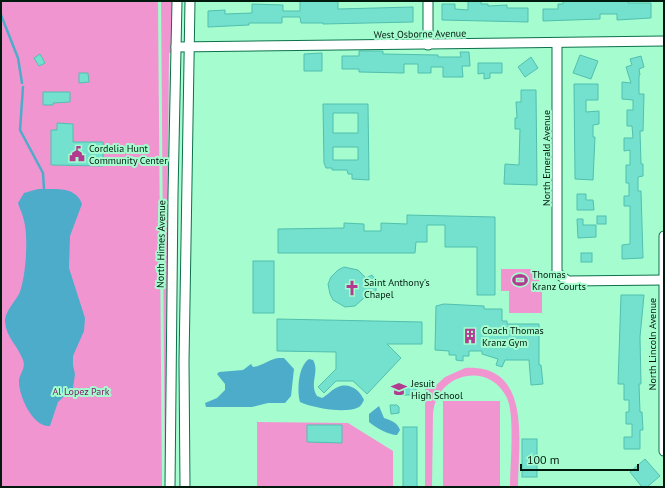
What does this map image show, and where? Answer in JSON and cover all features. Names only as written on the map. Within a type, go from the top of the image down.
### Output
[{"type":"street","name":"North Himes Avenue","points":[[170,487],[176,47],[178,1]]},
{"type":"street","points":[[185,487],[186,421],[184,362],[190,1]]},
{"type":"street","points":[[428,1],[428,45]]},
{"type":"street","name":"West Osborne Avenue","points":[[176,47],[664,41]]},
{"type":"street","name":"North Emerald Avenue","points":[[557,43],[557,273],[568,281],[664,280]]},
{"type":"street","name":"North Lincoln Avenue","points":[[664,236],[664,451]]},
{"type":"street","points":[[170,422],[186,421]]},
{"type":"green space","name":"Al Lopez Park","points":[[1,1],[158,1],[162,487],[1,487]]},
{"type":"green space","points":[[161,1],[173,1],[172,53],[169,53],[165,487]]},
{"type":"green space","name":"Thomas Kranz Courts","points":[[501,269],[539,269],[539,291],[542,292],[542,313],[509,313],[509,291],[501,291]]},
{"type":"green space","points":[[465,368],[487,370],[502,379],[512,392],[517,410],[519,429],[518,487],[510,487],[512,441],[511,416],[507,398],[499,386],[488,379],[476,376],[464,376],[453,381],[443,389],[436,400],[433,414],[432,487],[425,487],[425,384],[433,384],[433,388],[445,377]]},
{"type":"green space","points":[[443,401],[500,401],[500,487],[443,487]]},
{"type":"green space","points":[[257,422],[348,423],[393,451],[393,487],[257,487]]},
{"type":"water","points":[[38,189],[57,189],[69,191],[79,198],[82,204],[70,236],[69,268],[85,318],[84,331],[73,356],[75,374],[73,388],[58,402],[50,426],[38,422],[32,416],[24,402],[19,386],[19,380],[24,363],[10,337],[5,322],[8,310],[20,292],[25,265],[25,225],[18,203],[24,193]]},
{"type":"water","points":[[279,358],[284,358],[294,369],[291,396],[285,403],[268,403],[252,407],[206,407],[205,403],[217,398],[225,390],[225,384],[217,374],[219,372],[243,370],[251,364],[253,367]]},
{"type":"water","points":[[309,359],[313,360],[315,364],[314,387],[317,396],[322,398],[338,387],[350,386],[360,393],[364,400],[360,406],[354,409],[338,410],[321,408],[300,402],[299,379],[305,362]]},
{"type":"water","points":[[379,406],[384,418],[394,422],[399,427],[400,430],[397,435],[383,431],[369,422],[369,414]]},
{"type":"building","points":[[300,1],[338,1],[338,9],[413,7],[413,22],[323,24],[301,23],[300,17],[282,17],[282,23],[249,23],[249,25],[208,27],[208,11],[225,10],[225,14],[252,13],[252,4],[283,5],[283,11],[300,11]]},
{"type":"building","points":[[468,1],[481,1],[481,4],[488,4],[488,6],[507,5],[507,8],[528,8],[528,22],[442,20],[442,4],[455,4],[455,9],[468,10]]},
{"type":"building","points":[[563,1],[628,1],[628,3],[651,3],[651,18],[617,20],[617,14],[600,14],[600,19],[543,21],[543,9],[558,9],[558,4],[563,4]]},
{"type":"building","points":[[359,51],[383,51],[383,54],[438,55],[438,57],[461,57],[460,52],[469,52],[470,66],[462,66],[463,77],[443,77],[443,67],[431,67],[431,73],[418,73],[418,64],[404,64],[404,73],[359,72],[359,69],[342,69],[342,56],[359,56]]},
{"type":"building","points":[[322,53],[322,71],[304,71],[304,54]]},
{"type":"building","points":[[40,54],[45,63],[39,66],[34,58]]},
{"type":"building","points":[[580,55],[598,61],[591,79],[573,73]]},
{"type":"building","points":[[641,56],[644,67],[639,69],[639,94],[644,94],[643,131],[640,131],[643,176],[638,177],[638,191],[641,191],[643,258],[622,259],[622,245],[630,244],[630,206],[624,206],[624,196],[629,196],[629,183],[626,183],[626,165],[630,165],[630,150],[624,151],[624,138],[633,138],[632,126],[627,126],[627,110],[633,110],[633,100],[622,99],[622,82],[631,83],[626,67],[632,65],[630,59]]},
{"type":"building","points":[[531,57],[538,68],[525,77],[518,67]]},
{"type":"building","points":[[478,63],[502,63],[502,73],[490,73],[490,78],[484,79],[484,73],[478,74]]},
{"type":"building","points":[[79,73],[88,73],[89,82],[79,83]]},
{"type":"building","points":[[574,84],[598,84],[598,100],[586,100],[586,112],[599,111],[599,124],[593,125],[593,137],[595,137],[593,180],[575,179]]},
{"type":"building","points":[[521,90],[536,90],[537,185],[504,184],[505,164],[519,165],[520,129],[515,129],[515,118],[517,118],[516,102],[521,102]]},
{"type":"building","points":[[43,92],[70,92],[70,102],[43,105]]},
{"type":"building","points":[[323,104],[368,104],[369,180],[352,179],[352,174],[348,174],[347,170],[332,170],[332,168],[326,168],[324,163]],"holes":[[[333,113],[358,113],[358,133],[333,133]],[[333,147],[358,147],[358,160],[333,160]]]},
{"type":"building","name":"Cordelia Hunt Community Center","points":[[57,123],[73,124],[73,142],[103,142],[103,166],[51,165],[51,130],[57,130]]},
{"type":"building","points":[[577,194],[586,194],[586,200],[593,200],[594,210],[577,210]]},
{"type":"building","points":[[407,215],[495,217],[495,295],[477,295],[477,247],[445,247],[445,225],[427,225],[427,242],[416,242],[415,253],[278,253],[278,229],[344,228],[344,223],[364,224],[364,231],[381,231],[381,223],[407,224]]},
{"type":"building","points":[[597,216],[606,216],[606,224],[597,224]]},
{"type":"building","points":[[577,219],[583,219],[583,225],[596,225],[596,237],[578,238]]},
{"type":"building","points":[[581,253],[592,253],[592,262],[581,262]]},
{"type":"building","points":[[253,261],[274,261],[274,313],[253,313]]},
{"type":"building","name":"Saint Anthony's Chapel","points":[[344,267],[358,270],[366,278],[372,275],[376,281],[376,291],[372,300],[365,297],[355,306],[345,307],[333,300],[328,284],[331,277],[338,270]]},
{"type":"building","points":[[621,295],[644,295],[640,337],[641,384],[639,384],[640,412],[642,412],[643,430],[640,430],[640,449],[624,449],[624,437],[632,437],[632,424],[626,424],[626,412],[629,412],[629,400],[624,400],[624,384],[618,384]]},
{"type":"building","name":"Coach Thomas Kranz Gym","points":[[444,304],[484,306],[484,309],[502,309],[502,321],[507,321],[507,324],[539,324],[539,365],[541,365],[543,384],[531,385],[529,360],[505,360],[502,367],[496,365],[498,359],[482,354],[482,351],[469,351],[469,356],[463,356],[463,361],[456,360],[456,355],[449,355],[449,351],[435,350],[436,306]]},
{"type":"building","points":[[277,319],[422,322],[422,344],[387,344],[401,358],[367,394],[353,381],[336,381],[324,393],[318,387],[336,369],[336,352],[277,351]]},
{"type":"building","points":[[400,386],[416,386],[416,395],[400,395]]},
{"type":"building","points":[[390,405],[397,405],[399,407],[399,413],[391,414]]},
{"type":"building","points":[[307,425],[342,425],[342,443],[307,442]]},
{"type":"building","points":[[403,427],[417,427],[417,487],[403,487]]},
{"type":"building","points":[[522,439],[537,439],[537,477],[522,477]]},
{"type":"building","points":[[645,459],[660,476],[647,487],[642,487],[630,472]]},
{"type":"waterway","points":[[1,15],[18,58],[22,83]]},
{"type":"waterway","points":[[23,87],[20,130],[43,173],[44,189]]},
{"type":"place","name":"Cordelia Hunt Community Center","points":[[77,154]]},
{"type":"place","name":"Thomas Kranz Courts","points":[[520,280]]},
{"type":"place","name":"Saint Anthony's Chapel","points":[[352,288]]},
{"type":"place","name":"Coach Thomas Kranz Gym","points":[[470,336]]},
{"type":"place","name":"Jesuit High School","points":[[399,389]]}]
